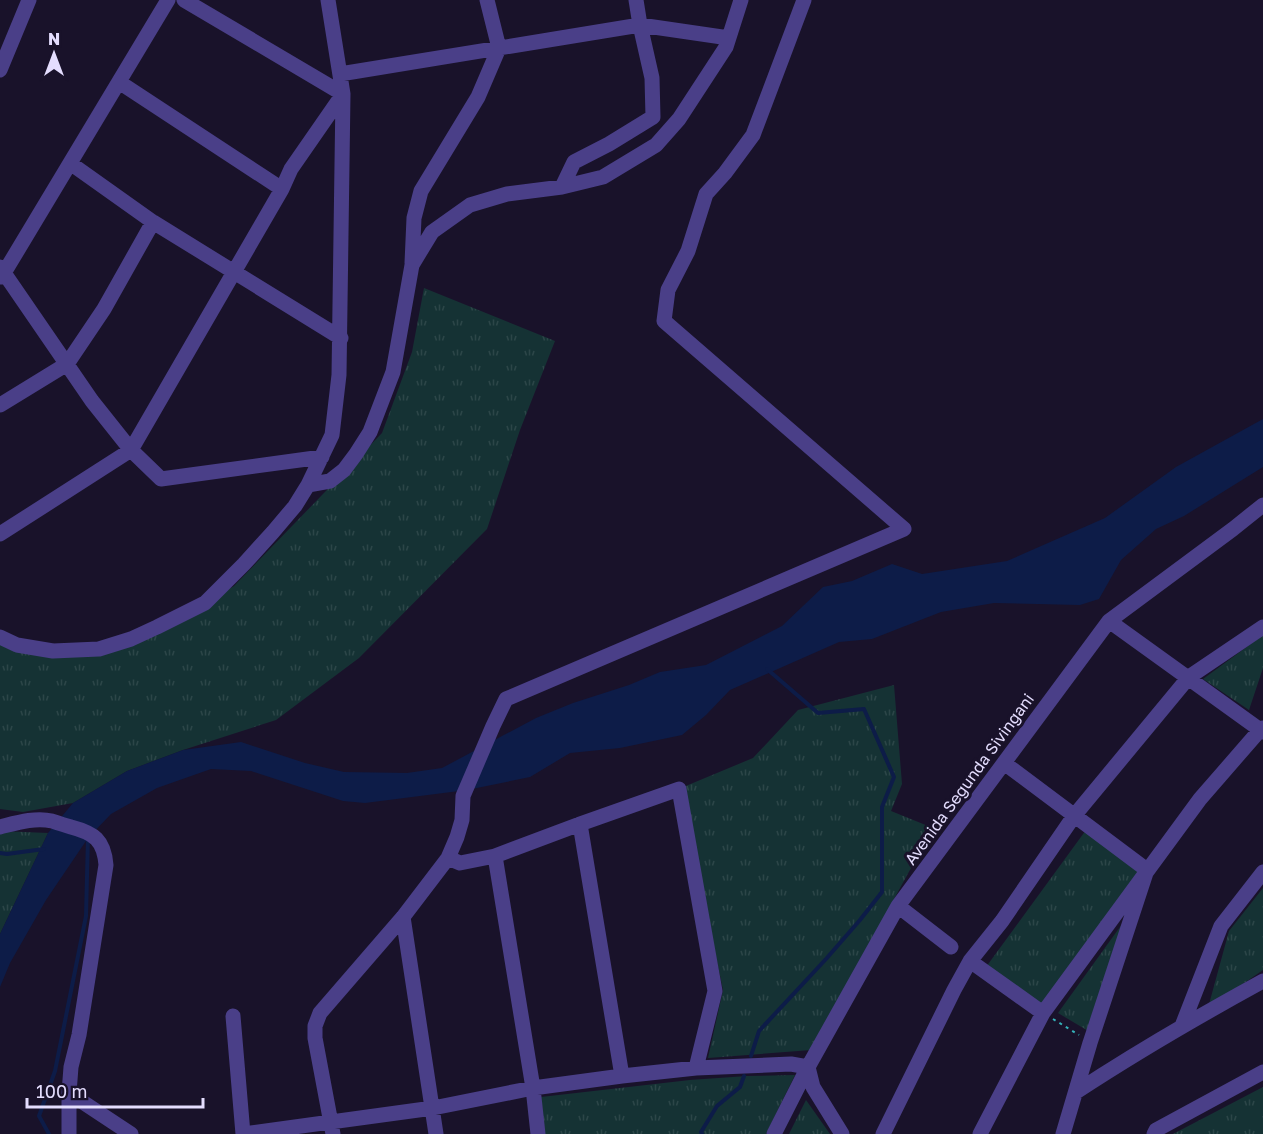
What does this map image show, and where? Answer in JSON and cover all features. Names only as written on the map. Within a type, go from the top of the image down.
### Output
[{"type":"street","points":[[0,70],[29,0]]},
{"type":"street","points":[[168,0],[1,272],[92,401],[131,450],[161,479],[321,457]]},
{"type":"street","points":[[184,0],[343,94]]},
{"type":"street","points":[[0,637],[17,645],[53,651],[99,649],[131,639],[157,627],[205,603],[273,532],[295,506],[308,485],[332,435],[341,338],[343,94],[328,0]]},
{"type":"street","points":[[308,485],[330,481],[344,470],[370,432],[393,372],[412,264],[414,218],[421,191],[478,97],[499,48],[487,0]]},
{"type":"street","points":[[562,187],[574,162],[653,117],[652,78],[636,0]]},
{"type":"street","points":[[412,264],[432,232],[470,206],[507,194],[562,187],[603,177],[656,145],[680,119],[726,47],[741,0]]},
{"type":"street","points":[[333,1128],[315,1038],[315,1026],[320,1013],[403,917],[448,858],[462,820],[463,796],[506,699],[904,528],[664,321],[668,290],[688,251],[706,194],[753,135],[804,0]]},
{"type":"street","points":[[340,74],[640,25],[729,38]]},
{"type":"street","points":[[119,82],[282,189]]},
{"type":"street","points":[[0,534],[131,450],[282,189],[291,169],[343,94]]},
{"type":"street","points":[[70,163],[153,222],[341,338]]},
{"type":"street","points":[[0,405],[67,364],[104,309],[153,222]]},
{"type":"street","name":"Avenida Segunda Sivingani","points":[[774,1134],[808,1067],[898,906],[1109,621],[1263,505]]},
{"type":"street","points":[[980,1134],[1043,1013],[1200,799],[1262,727],[1109,621]]},
{"type":"street","points":[[883,1134],[970,961],[1002,921],[1074,816],[1189,678],[1263,627]]},
{"type":"street","points":[[1004,763],[1147,870]]},
{"type":"street","points":[[448,858],[460,863],[495,856],[679,789],[715,991],[696,1068]]},
{"type":"street","points":[[0,827],[21,821],[50,821],[87,831],[105,852],[106,865],[79,1035],[71,1067],[69,1134]]},
{"type":"street","points":[[580,824],[622,1076]]},
{"type":"street","points":[[495,856],[533,1088],[538,1134]]},
{"type":"street","points":[[1063,1134],[1090,1042],[1147,870]]},
{"type":"street","points":[[1182,1026],[1221,926],[1263,872]]},
{"type":"street","points":[[898,906],[951,947]]},
{"type":"street","points":[[403,917],[436,1134]]},
{"type":"street","points":[[970,961],[1043,1013]]},
{"type":"street","points":[[1076,1092],[1120,1062],[1263,981]]},
{"type":"street","points":[[233,1016],[243,1134],[333,1128],[533,1088],[622,1076],[696,1068],[791,1064],[808,1067],[813,1087],[842,1134]]},
{"type":"street","points":[[1154,1134],[1156,1130],[1263,1072]]},
{"type":"street","points":[[69,1093],[131,1134]]},
{"type":"path","points":[[1043,1013],[1090,1042]]},
{"type":"green space","points":[[424,288],[555,341],[520,430],[487,529],[359,658],[276,720],[127,771],[73,803],[23,812],[0,809],[0,634],[60,654],[139,643],[234,586],[382,433],[412,352]]},
{"type":"green space","points":[[1263,635],[1263,668],[1249,710],[1203,679]]},
{"type":"green space","points":[[894,685],[902,784],[891,811],[933,828],[811,1050],[708,1058],[723,990],[681,788],[753,758],[798,710]]},
{"type":"green space","points":[[1086,830],[1143,870],[1043,1008],[986,967]]},
{"type":"green space","points":[[0,831],[48,833],[0,934]]},
{"type":"green space","points":[[1263,888],[1263,970],[1208,1008],[1229,931]]},
{"type":"green space","points":[[1125,920],[1090,1032],[1058,1013]]},
{"type":"green space","points":[[795,1075],[766,1134],[545,1134],[541,1097],[690,1080]]},
{"type":"green space","points":[[1263,1087],[1263,1134],[1173,1134]]},
{"type":"green space","points":[[806,1100],[830,1134],[789,1134]]},
{"type":"water","points":[[1263,419],[1263,467],[1184,516],[1156,529],[1121,560],[1099,599],[1080,605],[994,603],[941,612],[872,639],[839,642],[730,690],[706,715],[682,735],[620,748],[570,753],[530,777],[467,790],[365,803],[343,801],[251,771],[211,769],[157,788],[111,814],[88,838],[46,900],[10,963],[0,987],[0,934],[48,833],[73,803],[127,771],[183,750],[241,742],[305,763],[344,772],[407,773],[442,768],[536,718],[573,703],[629,685],[660,672],[706,665],[782,626],[823,587],[852,581],[892,564],[922,574],[1007,561],[1105,518],[1176,467]]},
{"type":"waterway","points":[[751,1056],[759,1031],[826,959],[882,892],[882,807],[894,777],[864,709],[818,713],[767,669]]},
{"type":"waterway","points":[[49,1134],[39,1116],[55,1071],[86,916],[88,837]]},
{"type":"waterway","points":[[0,853],[44,849]]},
{"type":"waterway","points":[[702,1134],[701,1132],[717,1106],[740,1087],[744,1076]]}]
